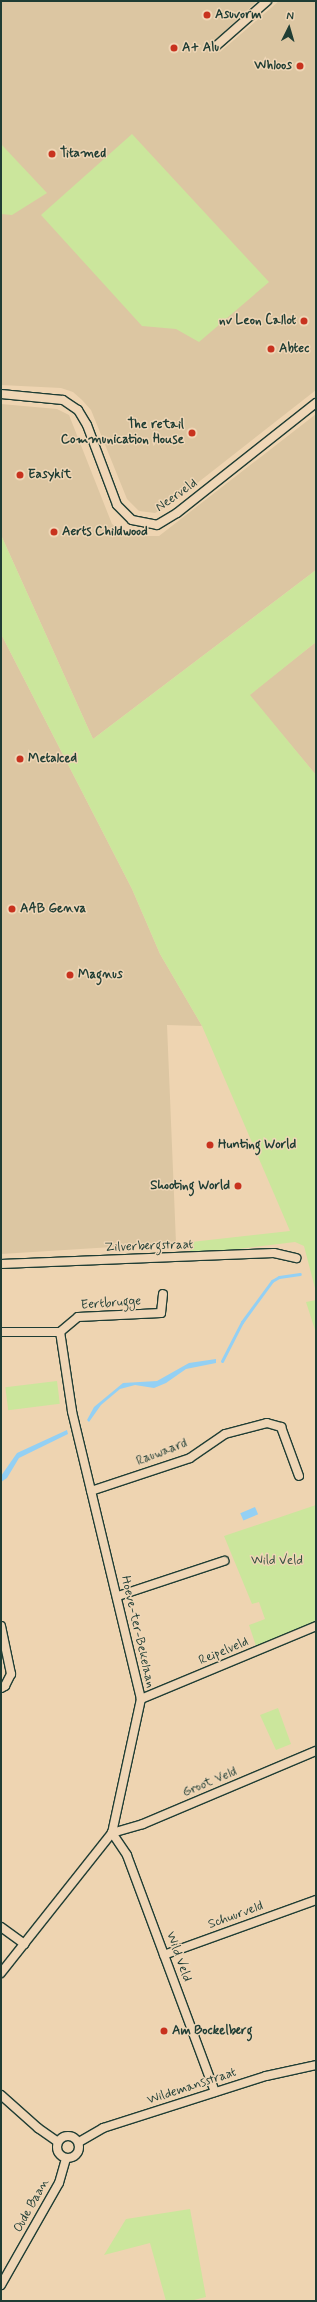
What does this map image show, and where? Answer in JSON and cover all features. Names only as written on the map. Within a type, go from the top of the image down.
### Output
[{"type":"street","points":[[216,46],[267,1]]},
{"type":"street","name":"Neerveld","points":[[1,394],[63,400],[78,410],[87,425],[118,505],[132,520],[157,525],[178,513],[316,403]]},
{"type":"street","name":"Zilverbergstraat","points":[[1,1264],[274,1253],[296,1258]]},
{"type":"street","name":"Eertbrugge","points":[[60,1332],[78,1318],[161,1313],[163,1294]]},
{"type":"street","points":[[1,1332],[60,1332]]},
{"type":"street","name":"Hoeve-ter-Bekelaan","points":[[1,1973],[112,1833],[141,1700],[118,1596],[72,1411],[60,1332]]},
{"type":"street","name":"Rauwaard","points":[[91,1492],[190,1458],[225,1434],[267,1423],[281,1427],[299,1476]]},
{"type":"street","points":[[118,1596],[224,1562]]},
{"type":"street","points":[[1,1626],[11,1674],[5,1686],[1,1688]]},
{"type":"street","name":"Reipelveld","points":[[141,1700],[316,1626]]},
{"type":"street","name":"Groot Veld","points":[[112,1833],[143,1824],[316,1751]]},
{"type":"street","name":"Wild Veld","points":[[112,1833],[127,1855],[215,2092]]},
{"type":"street","name":"Schuurveld","points":[[164,1955],[316,1900]]},
{"type":"street","points":[[1,1927],[24,1944]]},
{"type":"street","name":"Wildemansstraat","points":[[66,2158],[76,2155],[79,2142],[103,2128],[266,2076],[316,2065]]},
{"type":"street","points":[[1,2095],[38,2128],[58,2142]]},
{"type":"street","points":[[58,2142],[68,2135],[79,2142]]},
{"type":"street","points":[[58,2142],[58,2153],[66,2158]]},
{"type":"street","name":"Oude Baan","points":[[1,2285],[59,2183],[66,2158]]},
{"type":"shaded area","points":[[1,1],[257,1],[212,43],[220,52],[279,1],[316,1],[316,390],[168,506],[155,513],[139,511],[127,499],[91,410],[73,392],[61,388],[1,385]]},
{"type":"shaded area","points":[[1,404],[57,409],[69,415],[112,524],[127,536],[159,536],[316,414],[316,570],[93,739],[1,535]]},
{"type":"shaded area","points":[[1,634],[132,889],[160,954],[202,1026],[167,1025],[176,1243],[1,1254]]},
{"type":"shaded area","points":[[316,642],[316,775],[249,695]]},
{"type":"green space","points":[[132,134],[269,282],[199,342],[176,329],[142,326],[41,215]]},
{"type":"green space","points":[[1,144],[47,193],[12,215],[1,214]]},
{"type":"green space","points":[[1,535],[93,739],[316,570],[316,642],[250,695],[316,775],[316,1292],[304,1246],[295,1242],[190,1255],[191,1242],[290,1231],[202,1026],[160,954],[132,889],[1,634]]},
{"type":"green space","points":[[316,1300],[316,1333],[306,1302]]},
{"type":"green space","points":[[57,1381],[60,1404],[8,1410],[5,1387]]},
{"type":"green space","name":"Wild Veld","points":[[316,1505],[316,1622],[257,1649],[249,1625],[265,1619],[259,1602],[252,1604],[224,1536]]},
{"type":"green space","points":[[278,1708],[291,1744],[276,1750],[260,1715]]},
{"type":"green space","points":[[190,2209],[206,2297],[190,2301],[166,2301],[150,2243],[104,2255],[126,2219]]},
{"type":"water","points":[[216,1359],[216,1363],[186,1369],[166,1383],[154,1388],[135,1385],[120,1389],[101,1405],[89,1422],[87,1420],[94,1407],[123,1383],[157,1381],[189,1363]]},
{"type":"water","points":[[67,1430],[68,1434],[19,1458],[7,1478],[1,1482],[1,1476],[17,1453]]},
{"type":"water","points":[[255,1507],[258,1514],[243,1521],[240,1513]]},
{"type":"waterway","points":[[222,1361],[242,1322],[272,1281],[279,1277],[300,1274]]},
{"type":"place","name":"Asuvorm","points":[[207,15]]},
{"type":"place","name":"A+ Alu","points":[[174,48]]},
{"type":"place","name":"Whloos","points":[[300,66]]},
{"type":"place","name":"Titamed","points":[[52,154]]},
{"type":"place","name":"nv Leon Callot","points":[[304,321]]},
{"type":"place","name":"Abtec","points":[[271,349]]},
{"type":"place","name":"The retail Communication House","points":[[192,433]]},
{"type":"place","name":"Easykit","points":[[20,475]]},
{"type":"place","name":"Aerts Childwood","points":[[54,532]]},
{"type":"place","name":"Metalced","points":[[20,759]]},
{"type":"place","name":"AAB Genva","points":[[12,909]]},
{"type":"place","name":"Magnus","points":[[70,975]]},
{"type":"place","name":"Hunting World","points":[[210,1145]]},
{"type":"place","name":"Shooting World","points":[[238,1186]]},
{"type":"place","name":"Am Bockelberg","points":[[164,2031]]}]
